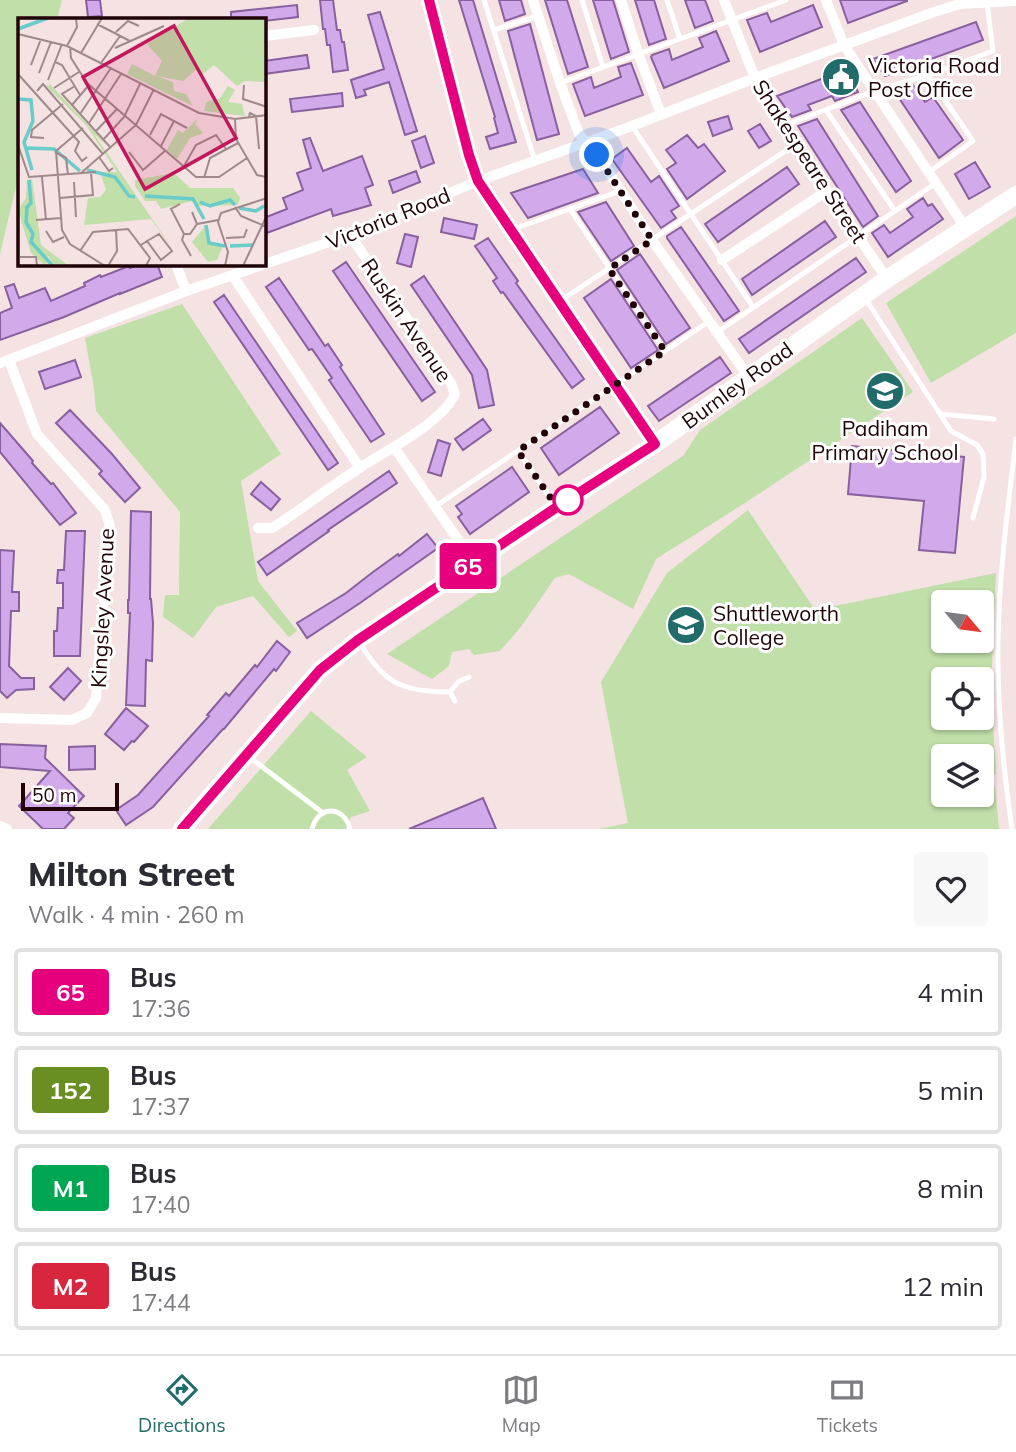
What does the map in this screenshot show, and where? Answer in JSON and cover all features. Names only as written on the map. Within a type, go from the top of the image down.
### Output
[{"type":"main road","name":"Burnley Road","points":[[182,829],[320,670],[358,640],[655,444],[887,279],[1016,195]]},
{"type":"street","points":[[429,0],[478,181],[655,444]]},
{"type":"street","points":[[533,0],[579,134],[597,155],[708,322],[748,376]]},
{"type":"street","points":[[621,0],[661,114]]},
{"type":"street","name":"Shakespeare Street","points":[[724,0],[755,78],[783,126],[887,279]]},
{"type":"street","points":[[826,0],[844,46],[965,227]]},
{"type":"street","points":[[929,0],[934,12]]},
{"type":"street","name":"Victoria Road","points":[[266,264],[350,235],[478,181],[587,143],[934,12],[960,5],[1016,1]]},
{"type":"street","points":[[266,36],[314,30]]},
{"type":"street","points":[[722,260],[827,191]]},
{"type":"street","name":"Ruskin Avenue","points":[[350,235],[451,383],[455,394],[440,415],[394,447]]},
{"type":"street","points":[[177,266],[186,291]]},
{"type":"street","name":"Victoria Road","points":[[4,361],[186,291],[262,266]]},
{"type":"street","points":[[233,276],[360,468]]},
{"type":"street","name":"Kingsley Avenue","points":[[0,718],[72,720],[87,713],[96,698],[110,526],[105,510],[37,434],[4,361]]},
{"type":"street","points":[[258,528],[272,528],[394,447],[474,563]]},
{"type":"street","points":[[0,826],[7,829]]},
{"type":"lane","points":[[484,0],[535,161]]},
{"type":"lane","points":[[582,0],[603,67]]},
{"type":"lane","points":[[667,0],[680,39]]},
{"type":"lane","points":[[560,83],[786,0]]},
{"type":"lane","points":[[783,126],[993,51],[987,3]]},
{"type":"lane","points":[[494,30],[538,16]]},
{"type":"lane","points":[[928,75],[973,141],[929,172]]},
{"type":"lane","points":[[826,110],[895,211]]},
{"type":"lane","points":[[632,126],[753,307]]},
{"type":"lane","points":[[559,301],[796,144]]},
{"type":"lane","points":[[716,333],[936,183]]},
{"type":"lane","points":[[511,230],[620,191]]},
{"type":"lane","points":[[570,209],[665,351]]},
{"type":"lane","points":[[864,295],[950,430],[978,445],[983,454],[984,477],[973,518]]},
{"type":"lane","points":[[436,506],[708,322]]},
{"type":"lane","points":[[940,414],[994,419]]},
{"type":"lane","points":[[1012,829],[999,712],[998,643],[1001,573],[1016,439]]},
{"type":"lane","points":[[518,451],[557,507]]},
{"type":"lane","points":[[358,640],[385,677],[416,690],[450,692]]},
{"type":"lane","points":[[450,692],[458,682],[469,677]]},
{"type":"lane","points":[[450,692],[455,701]]},
{"type":"lane","points":[[246,754],[323,813]]},
{"type":"lane","points":[[312,829],[315,820],[330,811],[342,814],[350,829]]},
{"type":"green space","points":[[0,0],[62,0],[57,18],[18,18],[18,178],[0,254]]},
{"type":"green space","points":[[1016,216],[1016,333],[931,383],[886,303]]},
{"type":"green space","points":[[182,304],[281,454],[241,481],[258,581],[297,631],[289,637],[253,596],[216,607],[193,638],[163,617],[165,595],[179,595],[180,512],[96,411],[85,338]]},
{"type":"green space","points":[[862,318],[913,392],[656,559],[633,609],[569,574],[555,578],[520,628],[500,651],[474,655],[469,649],[452,652],[449,666],[432,679],[387,654],[683,456],[700,430]]},
{"type":"green space","points":[[748,510],[815,610],[996,573],[994,619],[994,590],[931,590],[931,653],[993,653],[992,667],[931,667],[931,730],[993,730],[996,774],[994,744],[931,744],[931,807],[994,807],[995,786],[999,829],[599,829],[628,823],[601,682],[667,573]]},
{"type":"green space","points":[[311,711],[367,757],[347,770],[370,811],[351,817],[346,829],[208,829]]},
{"type":"building","points":[[86,0],[100,0],[102,16],[88,17]]},
{"type":"building","points":[[320,0],[333,0],[337,30],[340,30],[344,42],[348,70],[333,72],[330,45],[327,45],[323,29]]},
{"type":"building","points":[[459,0],[473,0],[516,142],[490,149],[486,137],[498,133],[495,117]]},
{"type":"building","points":[[499,0],[521,0],[525,14],[505,21]]},
{"type":"building","points":[[545,0],[567,0],[588,67],[568,74]]},
{"type":"building","points":[[593,0],[613,0],[629,52],[611,59]]},
{"type":"building","points":[[635,0],[654,0],[666,39],[649,45]]},
{"type":"building","points":[[685,0],[705,0],[713,21],[695,28]]},
{"type":"building","points":[[840,0],[907,0],[907,1],[848,23]]},
{"type":"building","points":[[297,5],[298,17],[266,21],[266,18],[231,18],[231,12]]},
{"type":"building","points":[[813,5],[822,27],[760,52],[747,20],[767,13],[771,22]]},
{"type":"building","points":[[380,12],[417,131],[405,135],[389,82],[364,90],[366,95],[356,98],[351,80],[384,69],[368,15]]},
{"type":"building","points":[[976,22],[983,40],[885,76],[873,59]]},
{"type":"building","points":[[530,24],[559,134],[537,140],[508,31]]},
{"type":"building","points":[[716,31],[729,61],[664,88],[652,55],[669,49],[672,60],[703,47],[699,38]]},
{"type":"building","points":[[307,55],[309,68],[266,74],[266,61]]},
{"type":"building","points":[[631,63],[643,95],[585,116],[573,84],[591,77],[594,88],[621,77],[618,67]]},
{"type":"building","points":[[847,69],[858,92],[835,101],[832,96],[808,105],[811,110],[792,117],[777,96]]},
{"type":"building","points":[[913,85],[925,102],[933,97],[963,140],[939,158],[897,95]]},
{"type":"building","points":[[342,93],[343,106],[292,112],[290,99]]},
{"type":"building","points":[[860,102],[911,181],[896,192],[841,110]]},
{"type":"building","points":[[728,116],[732,129],[713,136],[708,122]]},
{"type":"building","points":[[817,119],[878,216],[863,227],[798,126]]},
{"type":"building","points":[[760,124],[771,141],[759,148],[748,131]]},
{"type":"building","points":[[687,135],[698,148],[704,144],[725,171],[687,199],[667,169],[676,163],[666,150]]},
{"type":"building","points":[[425,136],[434,163],[421,168],[412,141]]},
{"type":"building","points":[[310,138],[323,171],[362,156],[373,185],[365,188],[371,205],[333,216],[331,209],[266,233],[266,217],[287,209],[283,198],[303,190],[297,173],[311,168],[303,140]]},
{"type":"building","points":[[627,148],[651,182],[659,176],[679,206],[671,211],[676,218],[661,228],[612,159]]},
{"type":"building","points":[[975,162],[990,187],[969,199],[955,174]]},
{"type":"building","points":[[787,167],[799,184],[718,242],[705,224]]},
{"type":"building","points":[[583,169],[598,193],[528,218],[511,193]]},
{"type":"building","points":[[416,171],[420,182],[393,193],[389,181]]},
{"type":"building","points":[[923,198],[928,206],[932,204],[943,219],[888,257],[872,233],[884,225],[890,233],[913,217],[907,209]]},
{"type":"building","points":[[606,202],[634,246],[611,261],[578,212]]},
{"type":"building","points":[[444,218],[477,225],[474,239],[441,232]]},
{"type":"building","points":[[825,221],[836,237],[752,295],[742,279]]},
{"type":"building","points":[[681,227],[739,311],[724,321],[667,238]]},
{"type":"building","points":[[405,234],[418,237],[411,267],[397,263]]},
{"type":"building","points":[[488,238],[518,281],[516,283],[584,379],[572,388],[493,281],[497,278],[475,246]]},
{"type":"building","points":[[640,254],[690,328],[666,344],[617,270]]},
{"type":"building","points":[[856,258],[866,272],[749,353],[739,339]]},
{"type":"building","points":[[346,262],[435,392],[422,401],[333,271]]},
{"type":"building","points":[[129,266],[158,266],[162,277],[0,340],[0,313],[12,308],[5,287],[14,284],[19,298],[45,288],[51,301],[85,286],[84,283],[100,275],[101,277]]},
{"type":"building","points":[[424,276],[487,370],[494,405],[479,408],[472,375],[411,285]]},
{"type":"building","points":[[279,278],[325,346],[328,344],[384,434],[371,442],[329,380],[332,378],[312,349],[309,350],[266,287]]},
{"type":"building","points":[[611,279],[658,350],[631,368],[584,298]]},
{"type":"building","points":[[224,295],[338,463],[328,470],[214,302]]},
{"type":"building","points":[[720,357],[731,373],[659,421],[648,406]]},
{"type":"building","points":[[75,360],[81,377],[45,389],[39,372]]},
{"type":"building","points":[[600,407],[619,433],[559,475],[541,448]]},
{"type":"building","points":[[70,410],[140,488],[125,502],[99,474],[102,471],[56,423]]},
{"type":"building","points":[[483,419],[491,430],[463,450],[455,439]]},
{"type":"building","points":[[0,423],[76,513],[60,525],[0,452]]},
{"type":"building","points":[[438,440],[450,444],[441,476],[428,472]]},
{"type":"building","points":[[852,446],[964,457],[955,553],[919,550],[924,501],[848,494]]},
{"type":"building","points":[[512,467],[529,492],[470,534],[458,517],[462,514],[456,506]]},
{"type":"building","points":[[389,471],[397,483],[267,575],[258,562]]},
{"type":"building","points":[[261,482],[280,499],[271,510],[251,494]]},
{"type":"building","points":[[131,511],[151,512],[152,661],[146,660],[145,706],[126,705]]},
{"type":"building","points":[[66,531],[85,531],[80,656],[54,656],[58,608],[63,608],[63,583],[57,583],[58,570],[64,570]]},
{"type":"building","points":[[427,534],[438,548],[307,638],[297,623],[346,593]]},
{"type":"building","points":[[0,550],[14,551],[12,592],[19,592],[19,611],[11,611],[9,666],[21,678],[34,678],[34,689],[16,690],[7,698],[0,691]]},
{"type":"building","points":[[277,641],[290,652],[276,671],[274,669],[153,807],[126,825],[116,810],[138,795],[209,716],[207,715],[226,693],[229,696]]},
{"type":"building","points":[[68,668],[81,681],[64,700],[50,687]]},
{"type":"building","points":[[126,708],[148,726],[124,750],[105,734]]},
{"type":"building","points":[[0,744],[46,746],[45,758],[84,796],[68,813],[74,818],[64,829],[43,829],[19,806],[50,771],[0,767]]},
{"type":"building","points":[[95,746],[95,769],[69,770],[69,747]]},
{"type":"building","points":[[483,798],[496,829],[409,829]]},
{"type":"bus line","name":"65","points":[[182,829],[320,670],[358,640],[655,444],[478,181],[429,0]]},
{"type":"place","name":"Victoria Road Post Office","points":[[841,77]]},
{"type":"place","name":"Padiham Primary School","points":[[885,391]]},
{"type":"place","name":"Shuttleworth College","points":[[686,625]]},
{"type":"route","points":[[568,500],[557,507],[518,451],[665,351],[609,269],[652,240],[597,155]]}]
